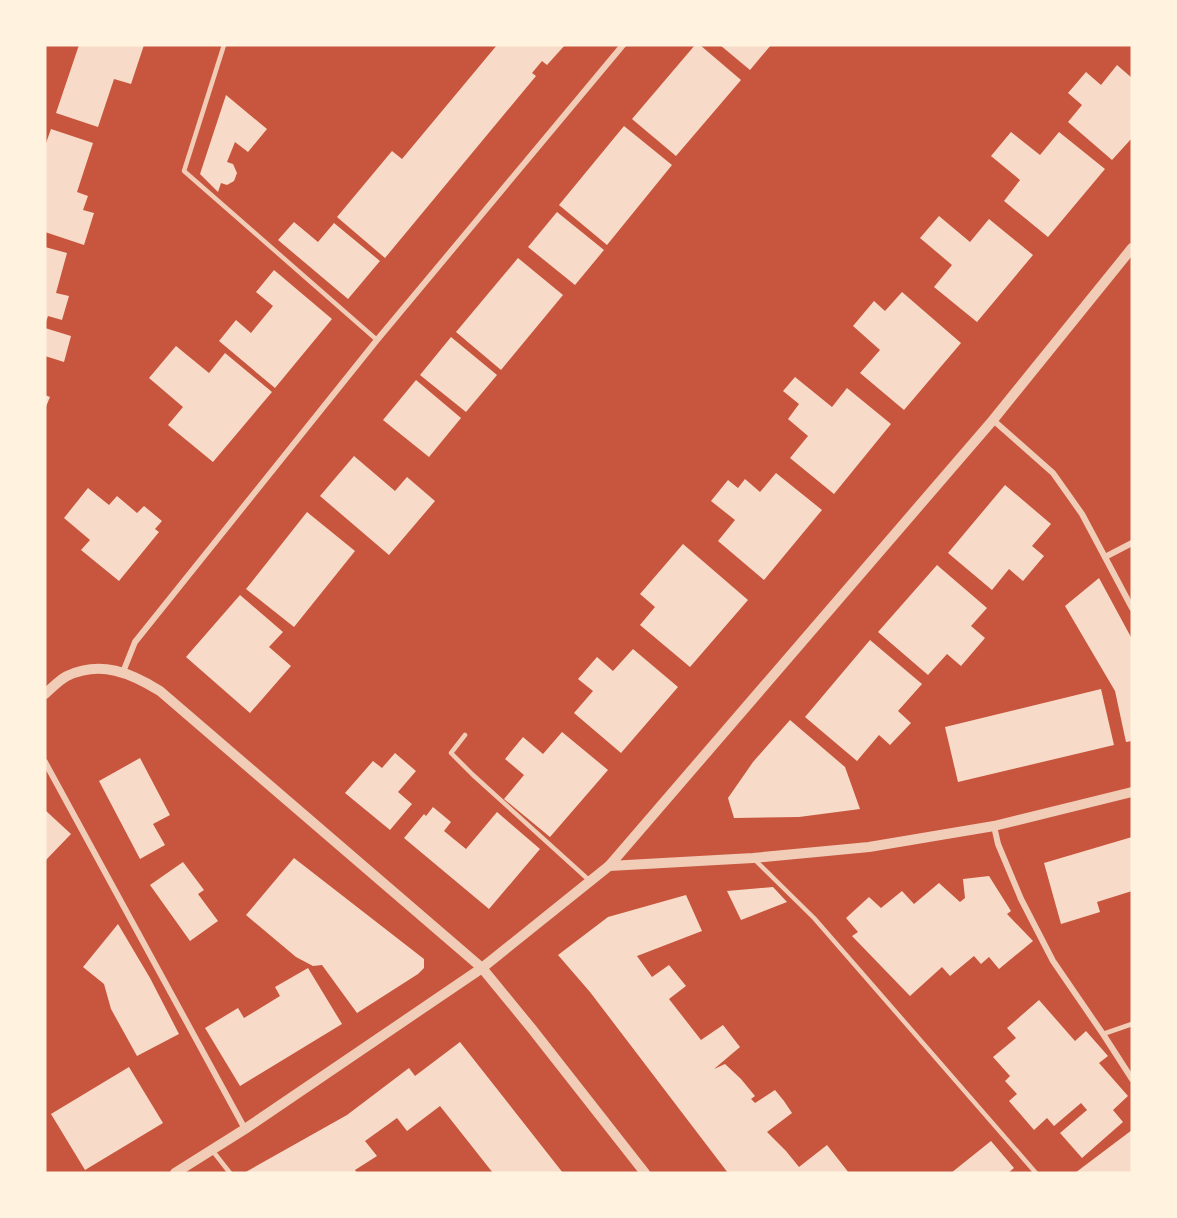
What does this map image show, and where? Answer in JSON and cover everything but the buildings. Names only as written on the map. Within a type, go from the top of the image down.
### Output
[{"type":"street","points":[[123,672],[135,642],[376,340],[623,45]]},
{"type":"street","points":[[175,1173],[245,1129],[482,968],[609,866],[993,420],[1132,248]]},
{"type":"street","points":[[993,420],[1053,473],[1082,514],[1132,608]]},
{"type":"street","points":[[1105,557],[1132,543]]},
{"type":"street","points":[[45,694],[66,677],[85,670],[104,668],[143,680],[160,691],[482,968],[645,1173]]},
{"type":"street","points":[[45,762],[245,1129]]},
{"type":"street","points":[[609,866],[753,858],[869,848],[994,826],[1132,792]]},
{"type":"street","points":[[994,826],[998,844],[1021,899],[1053,962],[1132,1079]]},
{"type":"lane","points":[[224,45],[184,171],[376,340]]},
{"type":"lane","points":[[465,735],[451,753],[590,881]]},
{"type":"lane","points":[[753,858],[814,918],[1036,1173]]},
{"type":"lane","points":[[1103,1034],[1132,1024]]},
{"type":"lane","points":[[212,1150],[230,1173]]}]
